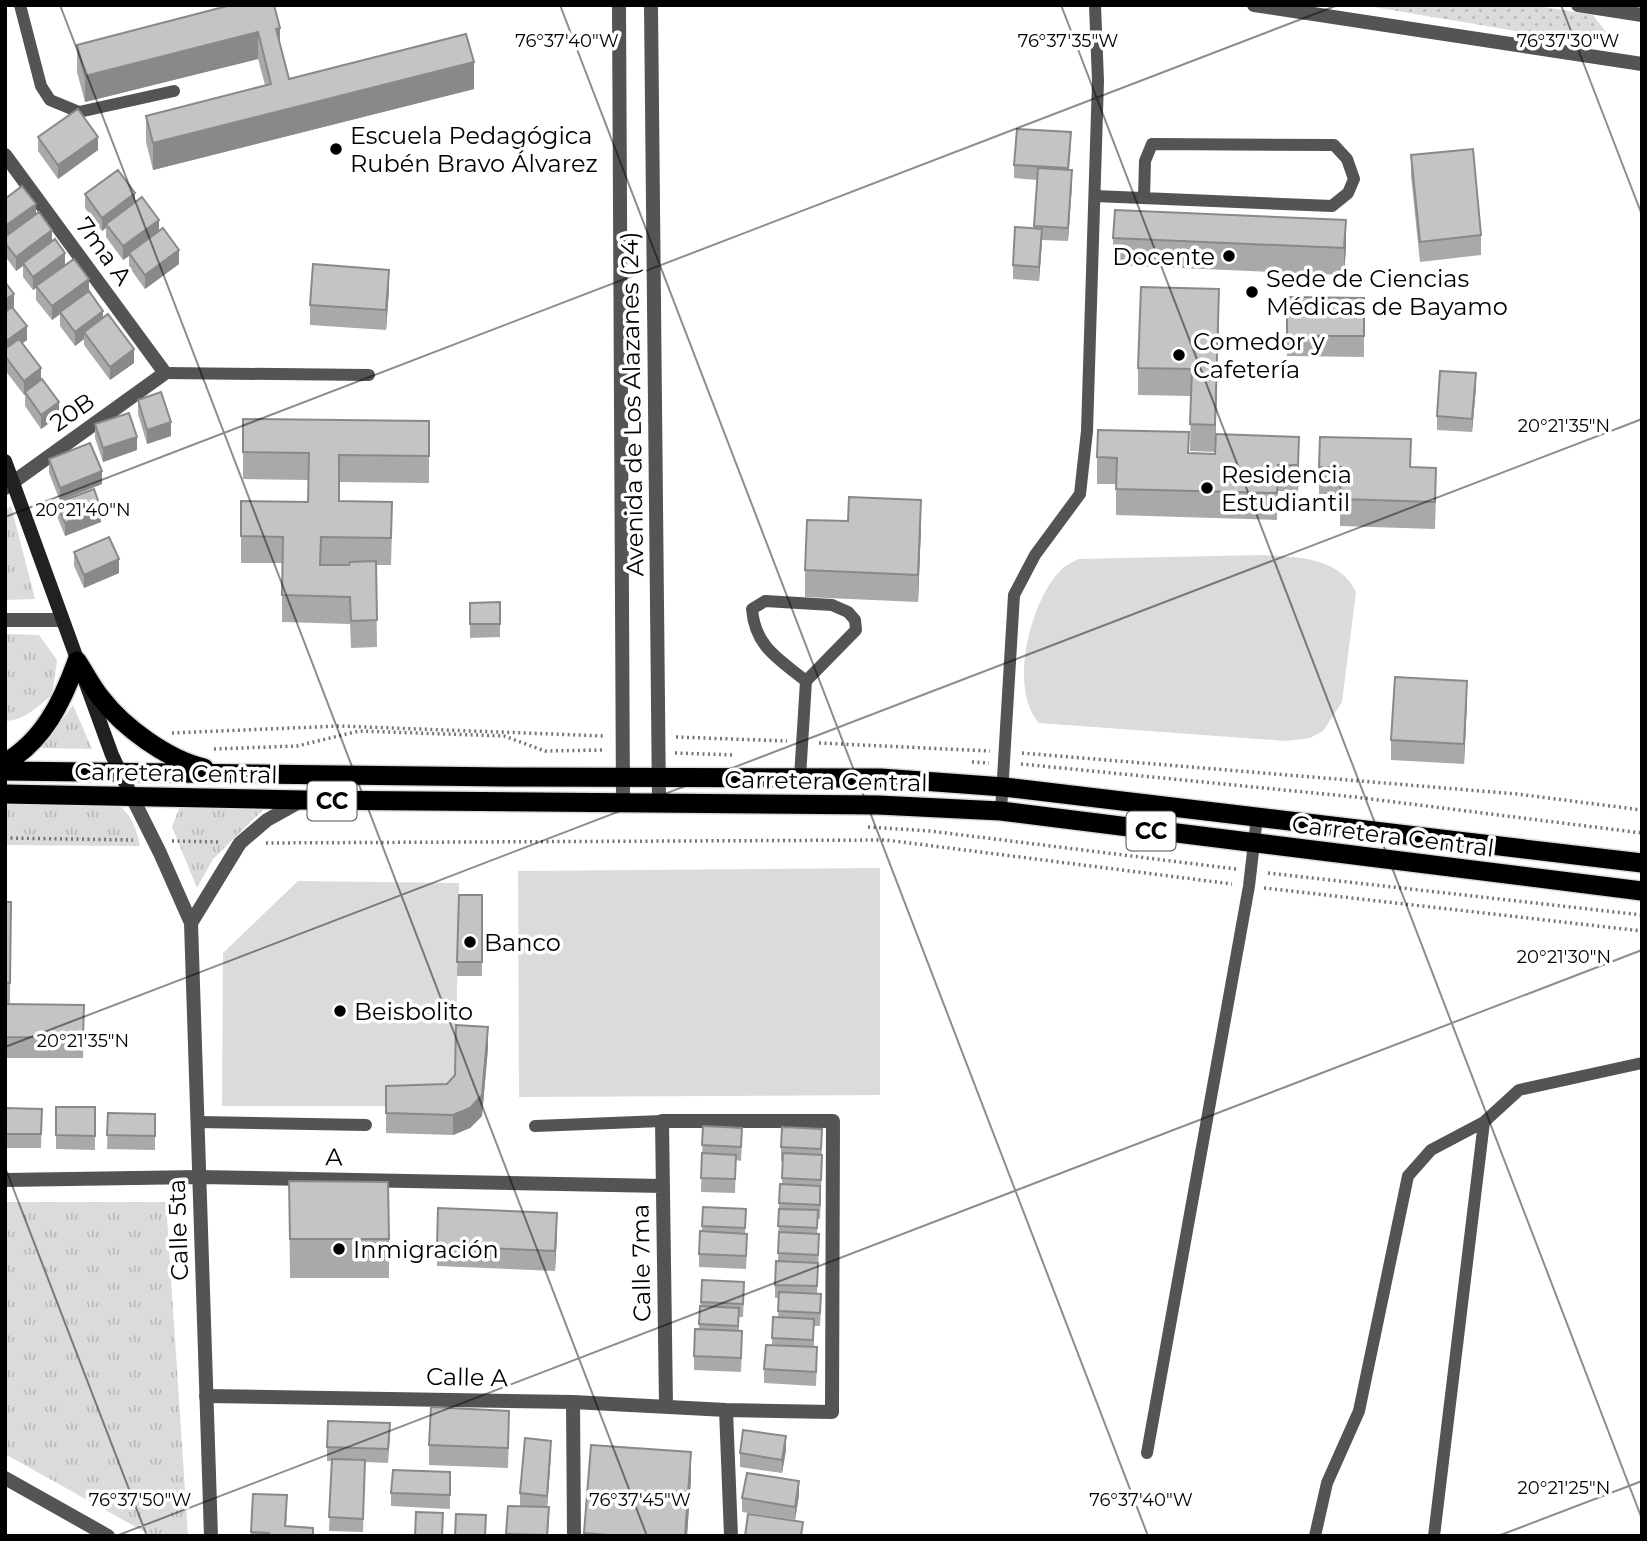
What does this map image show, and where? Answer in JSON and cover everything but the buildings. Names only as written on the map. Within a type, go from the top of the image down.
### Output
[{"type":"highway","points":[[77,661],[102,699],[139,734],[163,751],[198,767],[228,773]]},
{"type":"highway","points":[[5,762],[29,746],[47,725],[63,699],[77,661]]},
{"type":"highway","name":"Carretera Central","points":[[5,771],[881,778],[1004,787],[1642,863]]},
{"type":"highway","name":"Carretera Central","points":[[5,794],[303,800],[878,805],[1000,811],[1642,891]]},
{"type":"main road","points":[[5,461],[9,484],[112,755],[132,797]]},
{"type":"street","name":"Avenida de Los Alazanes (24)","points":[[619,5],[623,802]]},
{"type":"street","name":"Avenida de Los Alazanes (24)","points":[[651,5],[659,803]]},
{"type":"street","points":[[1254,5],[1343,12],[1641,61]]},
{"type":"street","points":[[1578,5],[1642,15]]},
{"type":"street","name":"7ma A","points":[[5,155],[165,373]]},
{"type":"street","name":"20B","points":[[9,484],[165,373]]},
{"type":"street","points":[[5,620],[61,620]]},
{"type":"street","points":[[132,797],[191,923]]},
{"type":"street","points":[[191,923],[240,843],[267,820],[303,800]]},
{"type":"street","name":"Calle 5ta","points":[[191,923],[211,1536]]},
{"type":"street","name":"Calle 7ma","points":[[662,1121],[666,1405]]},
{"type":"street","name":"Calle A","points":[[206,1396],[573,1402],[832,1412],[833,1121],[662,1121]]},
{"type":"street","name":"A","points":[[5,1180],[199,1177],[663,1186]]},
{"type":"street","points":[[573,1402],[573,1536]]},
{"type":"street","points":[[726,1410],[732,1536]]},
{"type":"street","points":[[5,1478],[108,1536]]},
{"type":"lane","points":[[20,5],[41,86],[50,100],[79,112],[174,91]]},
{"type":"lane","points":[[1000,811],[1004,787],[1014,595],[1035,555],[1080,494],[1087,431],[1095,196],[1098,81],[1096,5]]},
{"type":"lane","points":[[1095,196],[1332,206],[1348,194],[1354,179],[1347,159],[1334,145],[1152,144],[1145,161],[1144,198]]},
{"type":"lane","points":[[165,373],[369,375]]},
{"type":"lane","points":[[800,778],[806,681],[856,630],[855,620],[848,612],[832,605],[765,601],[752,609],[753,624],[766,649],[806,681]]},
{"type":"lane","points":[[1147,1453],[1252,871],[1257,817]]},
{"type":"lane","points":[[1315,1536],[1327,1483],[1359,1410],[1408,1177],[1431,1150],[1484,1122],[1519,1090],[1642,1063]]},
{"type":"lane","points":[[535,1126],[662,1121]]},
{"type":"lane","points":[[197,1122],[366,1125]]},
{"type":"lane","points":[[1434,1536],[1484,1122]]},
{"type":"path","points":[[139,734],[339,726],[623,736]]},
{"type":"path","points":[[658,736],[1005,751],[1517,794],[1642,810]]},
{"type":"path","points":[[864,827],[930,831],[1642,915]]},
{"type":"path","points":[[5,838],[240,843],[886,840],[1249,886],[1642,931]]},
{"type":"green space","points":[[1362,5],[1532,5],[1593,15],[1606,32],[1593,44]]},
{"type":"green space","points":[[11,506],[35,599],[5,600],[5,510]]},
{"type":"green space","points":[[1261,555],[1302,558],[1327,565],[1339,571],[1356,592],[1342,702],[1323,731],[1310,738],[1286,741],[1039,723],[1030,708],[1025,689],[1027,646],[1040,603],[1060,571],[1078,559]]},
{"type":"green space","points":[[5,634],[39,635],[57,660],[52,695],[25,716],[5,721]]},
{"type":"green space","points":[[73,705],[92,749],[41,748]]},
{"type":"green space","points":[[5,801],[114,802],[132,821],[140,846],[5,845]]},
{"type":"green space","points":[[180,806],[266,807],[213,859],[197,888],[172,827]]},
{"type":"green space","points":[[880,868],[880,1095],[519,1097],[518,871]]},
{"type":"green space","name":"Beisbolito","points":[[298,881],[459,883],[455,1095],[440,1106],[222,1106],[223,953]]},
{"type":"green space","points":[[5,1202],[166,1202],[188,1536],[152,1536],[5,1454]]},
{"type":"place","name":"Escuela Pedagógica Rubén Bravo Álvarez","points":[[336,149]]},
{"type":"place","name":"Docente","points":[[1229,256]]},
{"type":"place","name":"Sede de Ciencias Médicas de Bayamo","points":[[1252,292]]},
{"type":"place","name":"Comedor y Cafetería","points":[[1179,355]]},
{"type":"place","name":"Residencia Estudiantil","points":[[1207,488]]},
{"type":"place","name":"Banco","points":[[470,942]]},
{"type":"place","name":"Beisbolito","points":[[340,1011]]},
{"type":"place","name":"Inmigración","points":[[339,1249]]}]
